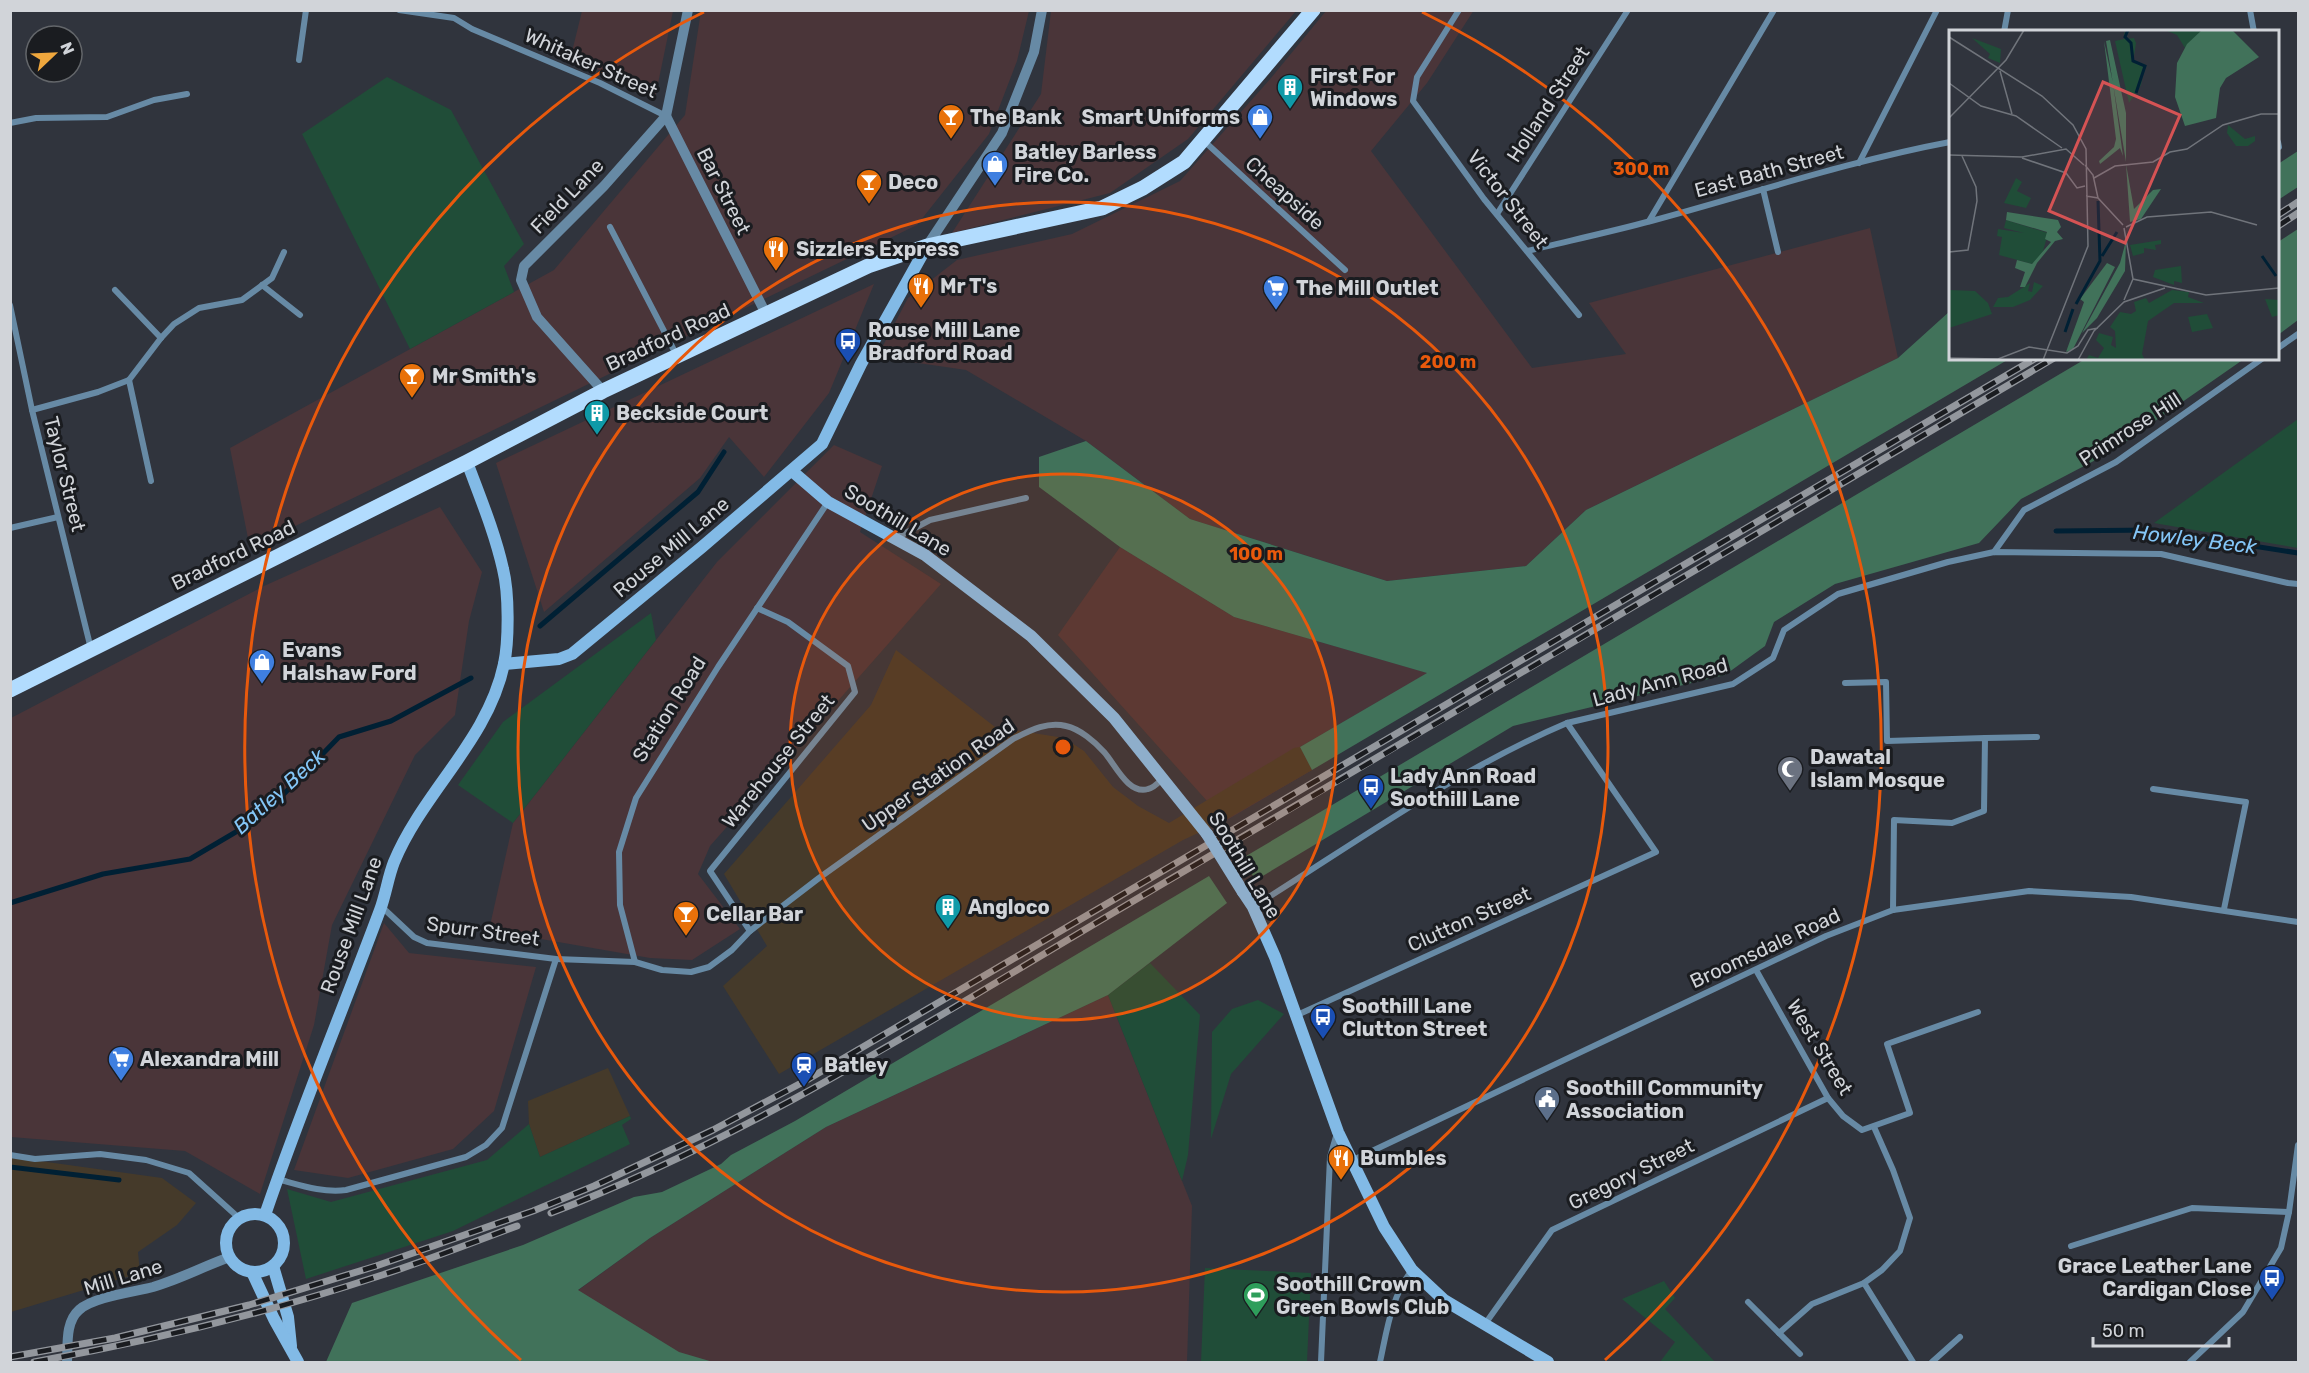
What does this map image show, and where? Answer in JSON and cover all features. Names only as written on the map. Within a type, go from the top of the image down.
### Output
[{"type":"main road","name":"Bradford Road","points":[[10,690],[467,462],[603,391],[868,266],[927,246],[1102,208],[1143,188],[1184,162],[1313,10]]},
{"type":"main road","points":[[792,471],[822,444],[861,364],[927,246]]},
{"type":"main road","name":"Rouse Mill Lane","points":[[265,1215],[382,907],[394,862],[418,815],[477,728],[493,700],[504,664],[507,625],[504,571],[467,462]]},
{"type":"main road","name":"Soothill Lane","points":[[792,471],[828,502],[925,555],[1031,636],[1114,718],[1207,834],[1253,907],[1275,957],[1338,1132],[1384,1227],[1412,1270],[1444,1300],[1548,1362]]},
{"type":"main road","name":"Rouse Mill Lane","points":[[504,664],[559,659],[572,654],[792,471]]},
{"type":"main road","points":[[256,1214],[265,1215],[279,1226],[284,1243],[279,1260],[273,1266],[259,1272],[252,1272],[235,1264],[230,1257],[226,1240],[233,1224],[239,1218],[256,1214]]},
{"type":"main road","points":[[273,1266],[288,1317],[291,1351]]},
{"type":"main road","points":[[252,1272],[273,1319],[298,1362]]},
{"type":"street","points":[[299,60],[306,10]]},
{"type":"street","name":"Whitaker Street","points":[[399,10],[454,18],[472,29],[600,83],[666,116]]},
{"type":"street","name":"Field Lane","points":[[603,391],[537,317],[521,280],[524,266],[604,186],[666,116],[688,10]]},
{"type":"street","points":[[927,246],[1002,133],[1034,52],[1042,10]]},
{"type":"street","name":"Victor Street","points":[[1459,10],[1417,76],[1413,101],[1497,214],[1579,315]]},
{"type":"street","name":"Holland Street","points":[[1497,214],[1628,10]]},
{"type":"street","points":[[1648,222],[1774,10]]},
{"type":"street","points":[[1859,163],[1937,10]]},
{"type":"street","points":[[2004,30],[2008,10]]},
{"type":"street","points":[[2250,10],[2254,30]]},
{"type":"street","points":[[10,123],[36,118],[107,117],[154,100],[187,94]]},
{"type":"street","name":"Bar Street","points":[[666,116],[766,314]]},
{"type":"street","name":"Cheapside","points":[[1203,140],[1345,270]]},
{"type":"street","name":"East Bath Street","points":[[1527,250],[1648,222],[1859,163],[1949,142]]},
{"type":"street","points":[[1763,189],[1778,252]]},
{"type":"street","points":[[610,227],[677,356]]},
{"type":"street","points":[[32,410],[99,392],[129,380],[174,324],[199,308],[242,300],[272,278],[284,252]]},
{"type":"street","points":[[262,285],[300,315]]},
{"type":"street","points":[[115,290],[161,338]]},
{"type":"street","name":"Taylor Street","points":[[10,305],[32,410],[91,649]]},
{"type":"street","points":[[2279,347],[2298,334]]},
{"type":"street","name":"Primrose Hill","points":[[1994,552],[2024,510],[2116,462],[2260,360]]},
{"type":"street","points":[[129,380],[151,481]]},
{"type":"street","points":[[896,538],[930,520],[1026,498]]},
{"type":"street","name":"Station Road","points":[[635,962],[620,905],[619,852],[636,798],[757,608],[828,502]]},
{"type":"street","points":[[10,528],[58,517]]},
{"type":"street","name":"Lady Ann Road","points":[[1253,907],[1439,790],[1516,747],[1567,723],[1733,684],[1773,658],[1784,630],[1838,594],[1948,562],[1994,552],[2161,554],[2298,584]]},
{"type":"street","name":"Warehouse Street","points":[[750,931],[710,871],[855,692],[848,666],[788,622],[757,608]]},
{"type":"street","points":[[1845,683],[1886,682],[1887,741],[2037,737]]},
{"type":"street","name":"Clutton Street","points":[[1295,1016],[1656,852],[1567,723]]},
{"type":"street","name":"Upper Station Road","points":[[819,878],[1013,739],[1038,727],[1066,726],[1084,735],[1105,753],[1126,781],[1141,790],[1150,789],[1164,778]]},
{"type":"street","points":[[1893,910],[1894,820],[1952,822],[1984,811],[1985,738]]},
{"type":"street","points":[[2153,789],[2246,802],[2224,909]]},
{"type":"street","name":"Spurr Street","points":[[382,907],[414,937],[427,943],[556,958],[635,962],[662,970],[691,972],[709,967],[722,958],[750,931],[819,878]]},
{"type":"street","name":"Broomsdale Road","points":[[1351,1161],[1826,936],[1893,910],[2029,891],[2131,897],[2224,909],[2298,922]]},
{"type":"street","points":[[277,1179],[316,1189],[346,1190],[466,1157],[486,1144],[502,1128],[512,1102],[556,958]]},
{"type":"street","name":"West Street","points":[[1756,970],[1828,1098],[1843,1116],[1862,1130],[1874,1127]]},
{"type":"street","points":[[1779,1334],[1812,1304],[1864,1282],[1882,1270],[1900,1251],[1911,1218],[1874,1127],[1910,1113],[1887,1044],[1978,1012]]},
{"type":"street","name":"Gregory Street","points":[[1485,1324],[1552,1230],[1828,1098]]},
{"type":"street","points":[[1320,1362],[1330,1157],[1338,1132]]},
{"type":"street","points":[[2190,1362],[2243,1312],[2281,1248],[2289,1212],[2298,1145]]},
{"type":"street","points":[[10,1155],[35,1159],[100,1154],[146,1160],[189,1173],[239,1218]]},
{"type":"street","points":[[2071,1246],[2192,1208],[2289,1212]]},
{"type":"street","name":"Mill Lane","points":[[67,1362],[69,1326],[78,1310],[105,1298],[153,1287],[230,1257]]},
{"type":"street","points":[[1380,1362],[1395,1296],[1412,1270]]},
{"type":"street","points":[[1864,1282],[1913,1362]]},
{"type":"street","points":[[1748,1302],[1800,1354]]},
{"type":"street","points":[[1932,1362],[1960,1337]]},
{"type":"shaded area","points":[[1051,10],[1296,11],[1188,139],[1110,193],[952,233],[1041,94]]},
{"type":"shaded area","points":[[1474,10],[1427,83],[1371,151],[1532,368],[1626,354],[1589,303],[1870,228],[1898,358],[1586,510],[1526,566],[1387,581],[1190,519],[1086,441],[966,370],[877,357],[908,298],[957,260],[1072,234],[1180,181],[1271,78],[1326,11]]},
{"type":"shaded area","points":[[582,11],[673,11],[655,98],[571,56]]},
{"type":"shaded area","points":[[701,11],[1029,11],[1017,61],[989,134],[917,225],[250,548],[230,448],[554,270],[685,115]]},
{"type":"shaded area","points":[[874,284],[829,393],[764,477],[729,437],[700,478],[544,612],[496,463]]},
{"type":"shaded area","points":[[834,445],[882,466],[860,532],[941,584],[710,846],[698,874],[740,929],[692,960],[650,958],[489,930],[513,823],[717,562]]},
{"type":"shaded area","points":[[440,507],[482,572],[469,621],[455,715],[415,755],[332,925],[314,1025],[260,1194],[185,1151],[11,1137],[11,718],[264,586]]},
{"type":"shaded area","points":[[1120,547],[1234,617],[1428,673],[1300,747],[1312,770],[1225,821],[1058,635]]},
{"type":"shaded area","points":[[896,650],[995,727],[1064,738],[1084,751],[1113,787],[1138,806],[1169,823],[1294,748],[1300,747],[1312,770],[1222,822],[1183,840],[779,1074],[723,986],[767,946],[724,874],[871,705]]},
{"type":"shaded area","points":[[384,923],[409,953],[536,967],[494,1111],[453,1149],[348,1178],[294,1170]]},
{"type":"shaded area","points":[[1108,995],[1192,1206],[1187,1362],[536,1362],[547,1313],[650,1238],[826,1127]]},
{"type":"shaded area","points":[[608,1068],[630,1116],[540,1157],[529,1124],[528,1101]]},
{"type":"shaded area","points":[[11,1157],[162,1178],[196,1203],[177,1225],[138,1252],[140,1273],[11,1312]]},
{"type":"green space","points":[[387,77],[451,110],[524,244],[504,266],[514,292],[410,349],[302,134]]},
{"type":"green space","points":[[2298,151],[2298,187],[2279,199],[2279,163]]},
{"type":"green space","points":[[2298,229],[2298,320],[2279,334],[2279,241]]},
{"type":"green space","points":[[1949,312],[1949,360],[2007,360],[1312,770],[1300,747],[1427,673],[1234,617],[1120,547],[1039,487],[1039,457],[1086,441],[1190,519],[1387,581],[1526,566],[1586,510],[1898,358]]},
{"type":"green space","points":[[2084,360],[2243,360],[2109,453],[2021,499],[1979,543],[1835,584],[1774,622],[1765,646],[1725,675],[1513,726],[1256,880],[1241,859]]},
{"type":"green space","points":[[2298,419],[2298,548],[2154,523]]},
{"type":"green space","points":[[651,613],[656,640],[513,823],[458,785],[503,722]]},
{"type":"green space","points":[[1209,876],[1227,903],[1108,995],[826,1127],[650,1238],[578,1290],[679,1352],[713,1362],[326,1362],[352,1303],[523,1245],[634,1197],[662,1192],[721,1164],[731,1155],[795,1121]]},
{"type":"green space","points":[[1150,963],[1200,1015],[1188,1155],[1182,1181],[1108,995]]},
{"type":"green space","points":[[1258,1000],[1284,1014],[1231,1074],[1211,1139],[1212,1032],[1232,1009]]},
{"type":"green space","points":[[630,1116],[631,1119],[622,1125],[630,1144],[453,1231],[306,1279],[287,1189],[331,1202],[487,1160],[529,1124],[540,1157]]},
{"type":"green space","name":"Soothill Crown Green Bowls Club","points":[[1205,1268],[1311,1273],[1307,1362],[1201,1362]]},
{"type":"green space","points":[[1664,1281],[1675,1298],[1665,1309],[1715,1362],[1660,1362],[1675,1342],[1622,1299]]},
{"type":"waterway","name":"Batley Beck","points":[[540,626],[698,492],[724,452]]},
{"type":"waterway","name":"Howley Beck","points":[[2056,531],[2152,530],[2298,553]]},
{"type":"waterway","name":"Batley Beck","points":[[10,903],[103,874],[190,859],[246,826],[280,798],[339,737],[391,721],[471,678]]},
{"type":"waterway","points":[[10,1167],[119,1180]]},
{"type":"railway","points":[[2279,214],[2298,202]]},
{"type":"railway","points":[[2279,225],[2298,213]]},
{"type":"railway","points":[[10,1357],[115,1338],[249,1305],[376,1266],[533,1211],[594,1186],[713,1130],[805,1081],[2033,360]]},
{"type":"railway","points":[[551,1213],[698,1148],[840,1074],[2051,360]]},
{"type":"railway","points":[[34,1362],[122,1345],[294,1302],[397,1270],[517,1226]]},
{"type":"place","name":"First For Windows","points":[[1290,110]]},
{"type":"place","name":"The Bank","points":[[951,140]]},
{"type":"place","name":"Smart Uniforms","points":[[1260,140]]},
{"type":"place","name":"Batley Barless Fire Co.","points":[[995,187]]},
{"type":"place","name":"Deco","points":[[869,205]]},
{"type":"place","name":"Sizzlers Express","points":[[776,272]]},
{"type":"place","name":"Mr T's","points":[[921,309]]},
{"type":"place","name":"The Mill Outlet","points":[[1276,311]]},
{"type":"place","name":"Rouse Mill Lane Bradford Road","points":[[848,364]]},
{"type":"place","name":"Mr Smith's","points":[[412,399]]},
{"type":"place","name":"Beckside Court","points":[[597,436]]},
{"type":"place","name":"Evans Halshaw Ford","points":[[262,685]]},
{"type":"place","name":"Dawatal Islam Mosque","points":[[1790,792]]},
{"type":"place","name":"Lady Ann Road Soothill Lane","points":[[1371,810]]},
{"type":"place","name":"Angloco","points":[[948,930]]},
{"type":"place","name":"Cellar Bar","points":[[686,937]]},
{"type":"place","name":"Soothill Lane Clutton Street","points":[[1323,1040]]},
{"type":"place","name":"Alexandra Mill","points":[[121,1082]]},
{"type":"place","name":"Batley","points":[[804,1088]]},
{"type":"place","name":"Soothill Community Association","points":[[1547,1122]]},
{"type":"place","name":"Bumbles","points":[[1341,1181]]},
{"type":"place","name":"Grace Leather Lane Cardigan Close","points":[[2272,1301]]},
{"type":"place","name":"Soothill Crown Green Bowls Club","points":[[1256,1318]]}]
